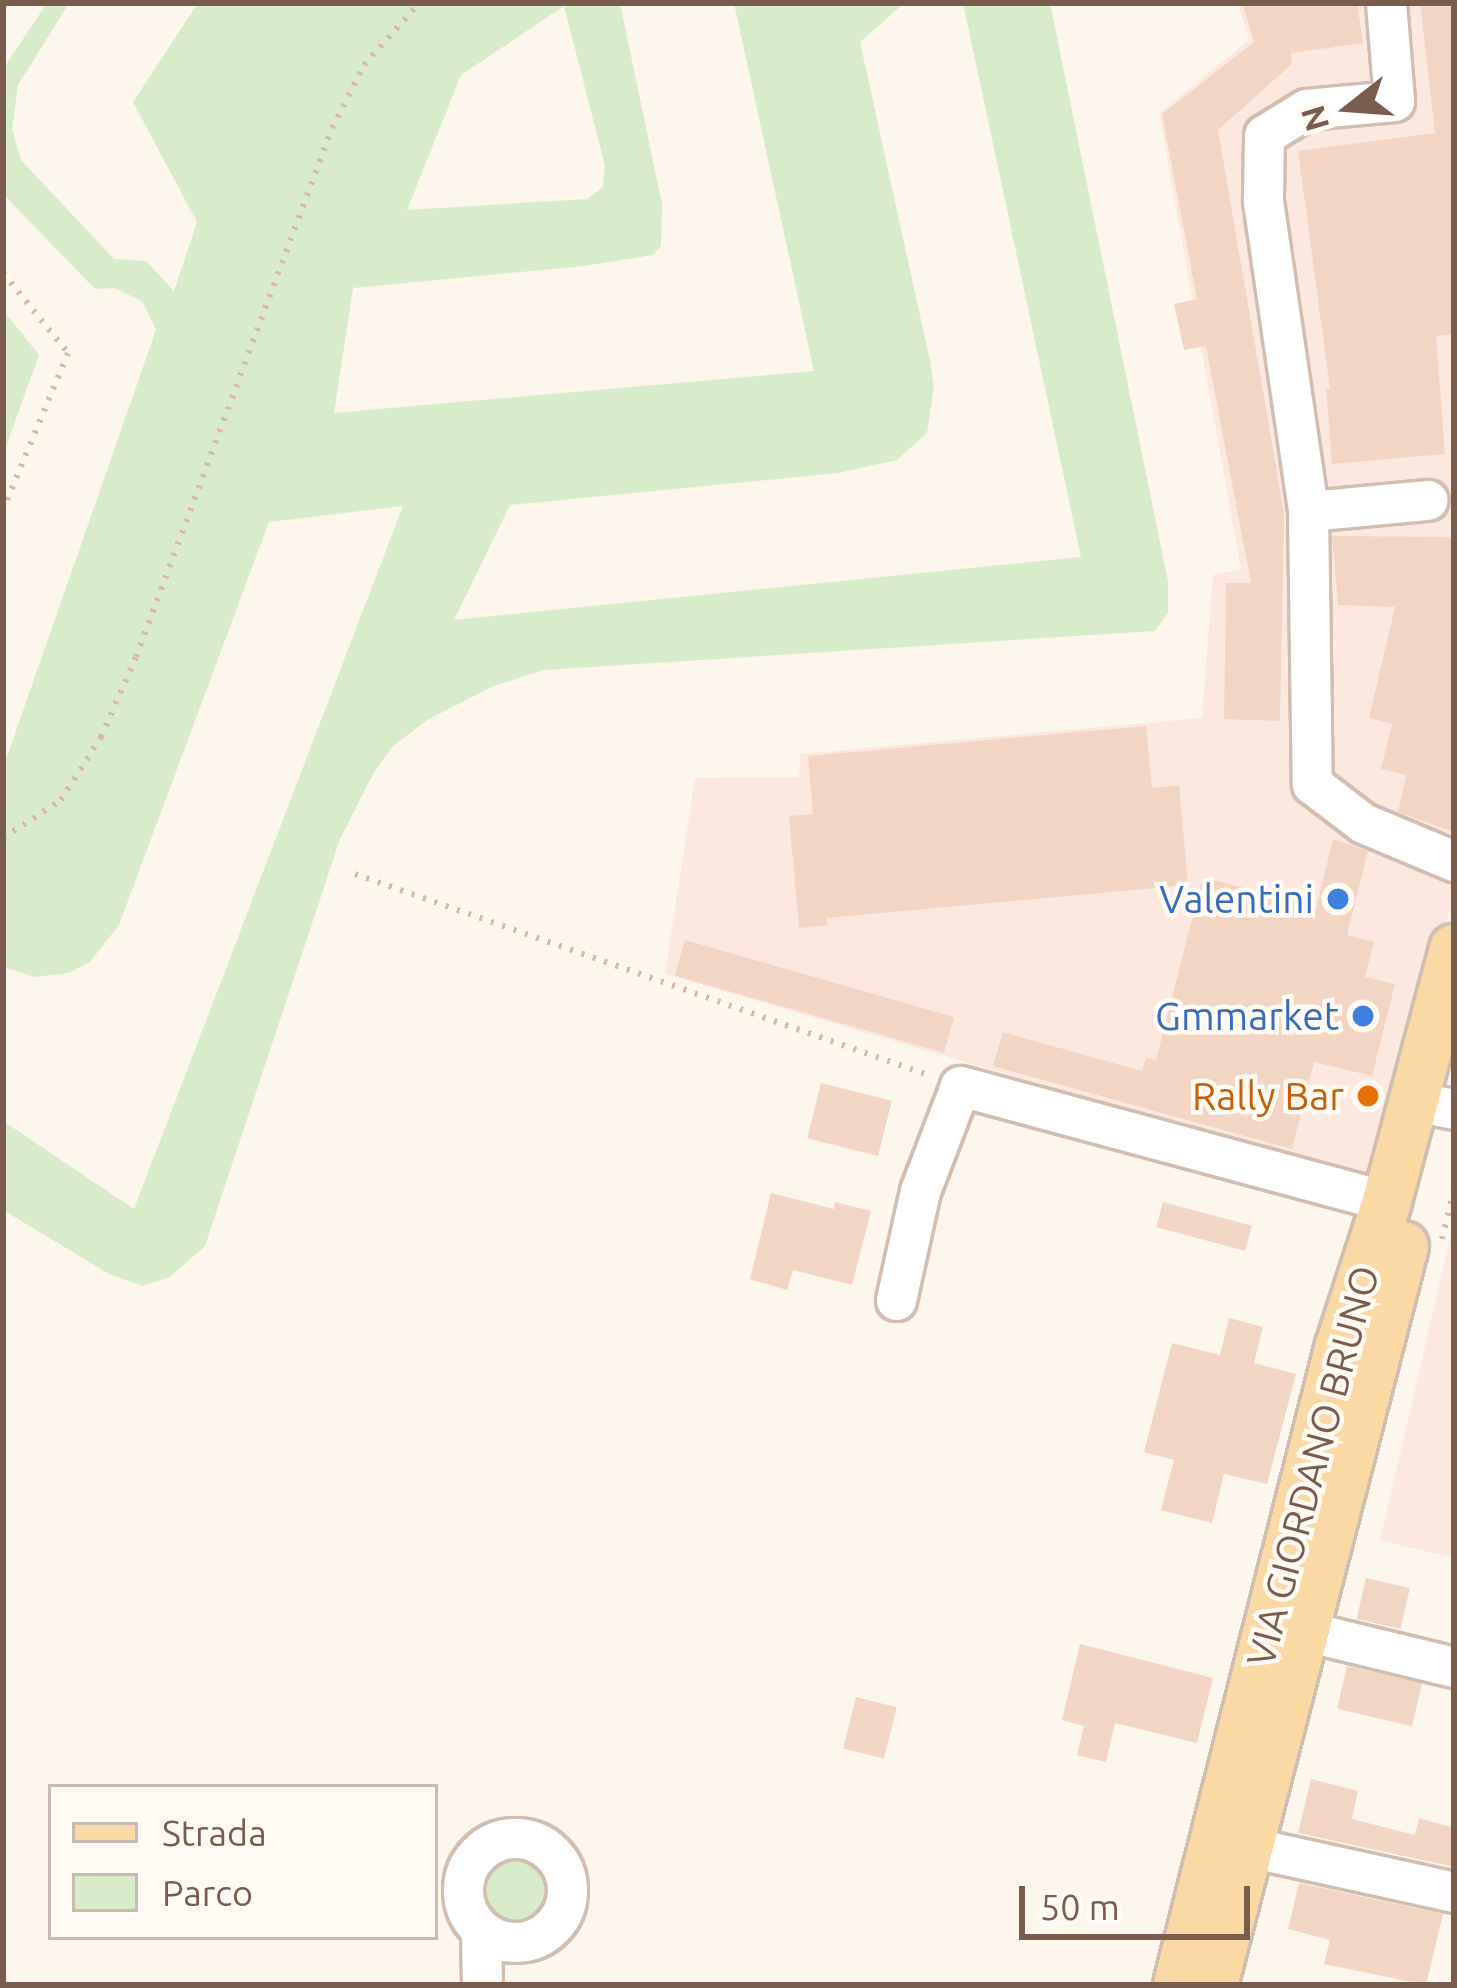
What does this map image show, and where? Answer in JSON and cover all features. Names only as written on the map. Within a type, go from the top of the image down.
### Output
[{"type":"main road","name":"VIA GIORDANO BRUNO","points":[[1178,1985],[1339,1349],[1388,1202],[1454,949]]},
{"type":"main road","name":"VIA GIORDANO BRUNO","points":[[1214,1985],[1447,1108],[1454,1047]]},
{"type":"street","points":[[1386,3],[1394,100],[1306,110],[1264,135],[1263,201],[1308,511],[1312,784],[1363,823],[1454,861]]},
{"type":"street","points":[[1308,511],[1427,500]]},
{"type":"street","points":[[896,1300],[920,1191],[960,1086],[1388,1202]]},
{"type":"street","points":[[1305,1631],[1454,1667]]},
{"type":"street","points":[[509,1985],[532,1941],[560,1918],[567,1882],[549,1851],[519,1838],[487,1845],[466,1870],[463,1903],[481,1931],[496,1940],[532,1941]]},
{"type":"street","points":[[1249,1847],[1454,1892]]},
{"type":"street","points":[[481,1931],[482,1985]]},
{"type":"path","points":[[3,838],[62,800],[101,737],[136,657],[332,128],[364,65],[419,3]]},
{"type":"path","points":[[3,273],[68,353],[3,510]]},
{"type":"path","points":[[355,874],[960,1086]]},
{"type":"shaded area","points":[[1238,3],[1454,3],[1454,892],[1378,1183],[665,974],[695,778],[799,777],[800,754],[1202,718],[1213,575],[1241,569],[1159,113],[1249,40]]},
{"type":"shaded area","points":[[1454,1221],[1454,1558],[1380,1540]]},
{"type":"green space","points":[[47,3],[69,3],[18,85],[12,129],[21,160],[114,259],[146,261],[174,291],[197,222],[133,102],[198,3],[620,3],[662,204],[661,246],[653,255],[584,266],[353,288],[334,413],[814,371],[734,3],[904,3],[860,42],[930,361],[934,387],[927,433],[897,460],[838,473],[510,505],[454,620],[1081,557],[963,3],[1050,3],[1168,581],[1168,613],[1155,631],[543,670],[494,686],[427,720],[393,746],[374,772],[340,839],[205,1246],[170,1277],[142,1286],[109,1274],[3,1210],[3,1121],[134,1209],[403,506],[269,522],[119,925],[90,962],[69,973],[35,977],[3,967],[3,768],[156,330],[143,302],[115,288],[95,289],[3,194],[3,69]],"holes":[[[564,6],[605,166],[603,187],[587,199],[407,210],[461,75]]]},
{"type":"green space","points":[[3,310],[39,355],[3,455]]},
{"type":"green space","points":[[516,1857],[541,1867],[551,1892],[541,1917],[516,1927],[491,1917],[481,1892],[491,1867]]},
{"type":"building","points":[[1242,3],[1357,3],[1363,43],[1291,53],[1292,64],[1218,130],[1284,513],[1280,721],[1224,719],[1226,583],[1251,583],[1206,346],[1184,350],[1174,304],[1197,299],[1162,114],[1254,42]]},
{"type":"building","points":[[1420,3],[1454,3],[1454,334],[1436,336],[1445,454],[1332,464],[1326,389],[1330,389],[1298,151],[1435,133]]},
{"type":"building","points":[[1332,536],[1454,537],[1454,832],[1398,812],[1406,775],[1381,769],[1392,724],[1369,718],[1395,607],[1338,605]]},
{"type":"building","points":[[1146,726],[1152,788],[1179,785],[1188,885],[826,918],[827,925],[799,928],[789,816],[813,814],[808,756]]},
{"type":"building","points":[[1333,839],[1368,851],[1347,935],[1374,942],[1365,977],[1395,984],[1372,1076],[1314,1062],[1292,1149],[993,1066],[1003,1032],[1142,1071],[1146,1058],[1156,1060],[1203,877],[1316,908]]},
{"type":"building","points":[[685,940],[954,1017],[944,1053],[675,976]]},
{"type":"building","points":[[821,1083],[892,1101],[878,1156],[807,1138]]},
{"type":"building","points":[[771,1193],[834,1209],[835,1202],[871,1211],[852,1285],[793,1270],[787,1290],[750,1279]]},
{"type":"building","points":[[1163,1202],[1252,1226],[1245,1251],[1156,1227]]},
{"type":"building","points":[[1229,1318],[1263,1327],[1254,1363],[1296,1374],[1267,1484],[1224,1474],[1212,1523],[1161,1510],[1174,1460],[1144,1452],[1172,1343],[1220,1355]]},
{"type":"building","points":[[1366,1578],[1410,1588],[1400,1629],[1357,1619]]},
{"type":"building","points":[[1080,1644],[1213,1678],[1197,1743],[1115,1723],[1106,1762],[1077,1755],[1084,1726],[1062,1720]]},
{"type":"building","points":[[1347,1666],[1422,1683],[1412,1726],[1337,1709]]},
{"type":"building","points":[[856,1697],[897,1707],[884,1759],[843,1748]]},
{"type":"building","points":[[1311,1779],[1358,1791],[1352,1819],[1415,1835],[1419,1818],[1454,1828],[1454,1867],[1298,1833]]},
{"type":"building","points":[[1299,1883],[1443,1914],[1426,1985],[1324,1964],[1330,1940],[1288,1929]]},
{"type":"place","name":"Valentini","points":[[1338,899]]},
{"type":"place","name":"Gmmarket","points":[[1363,1016]]},
{"type":"place","name":"Rally Bar","points":[[1368,1096]]}]
